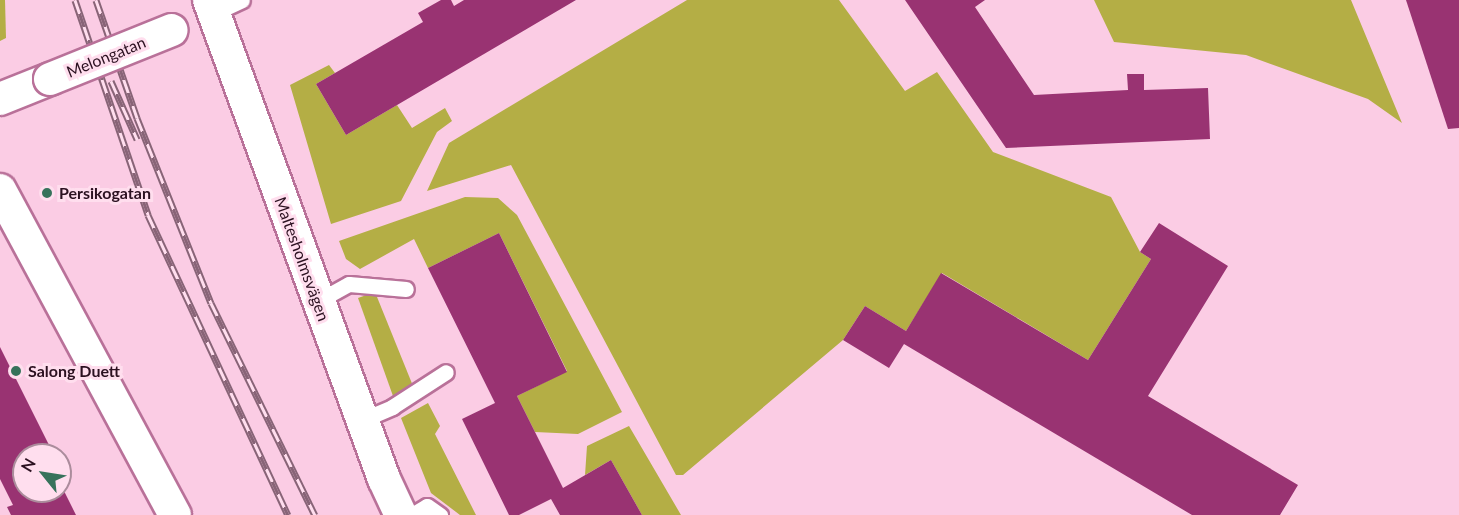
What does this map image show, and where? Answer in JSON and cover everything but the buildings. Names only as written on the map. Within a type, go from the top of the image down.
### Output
[{"type":"street","name":"Melongatan","points":[[0,99],[172,30],[210,7]]},
{"type":"street","name":"Maltesholmsvägen","points":[[210,7],[362,420],[401,515]]},
{"type":"street","points":[[1,196],[175,515]]},
{"type":"lane","points":[[210,7],[242,0]]},
{"type":"lane","points":[[318,301],[349,284],[406,289]]},
{"type":"lane","points":[[362,420],[392,407],[446,372]]},
{"type":"lane","points":[[412,515],[427,506],[440,515]]},
{"type":"shaded area","points":[[0,0],[5,0],[6,38],[0,41]]},
{"type":"shaded area","points":[[687,0],[839,0],[905,91],[937,72],[993,152],[1111,197],[1140,252],[1151,259],[1088,360],[942,273],[906,331],[865,306],[843,340],[683,475],[676,475],[511,165],[427,191],[449,143]]},
{"type":"shaded area","points":[[1094,0],[1351,0],[1402,123],[1368,99],[1246,55],[1114,42]]},
{"type":"shaded area","points":[[329,65],[335,73],[316,84],[346,135],[397,105],[412,128],[445,108],[452,121],[437,132],[401,201],[331,224],[290,85]]},
{"type":"shaded area","points":[[465,197],[498,198],[517,215],[622,412],[578,434],[535,432],[517,396],[567,371],[499,233],[428,268],[414,239],[360,269],[346,259],[339,241]]},
{"type":"shaded area","points":[[375,292],[413,386],[393,396],[358,298]]},
{"type":"shaded area","points":[[428,403],[440,426],[435,434],[476,515],[460,515],[431,493],[401,418]]},
{"type":"shaded area","points":[[629,426],[681,515],[642,515],[611,460],[585,475],[587,446]]},
{"type":"railway","points":[[75,0],[148,215],[288,515]]},
{"type":"railway","points":[[96,0],[137,118],[211,303],[315,515]]},
{"type":"railway","points":[[111,81],[137,139]]},
{"type":"place","name":"Persikogatan","points":[[47,193]]},
{"type":"place","name":"Salong Duett","points":[[16,371]]}]
